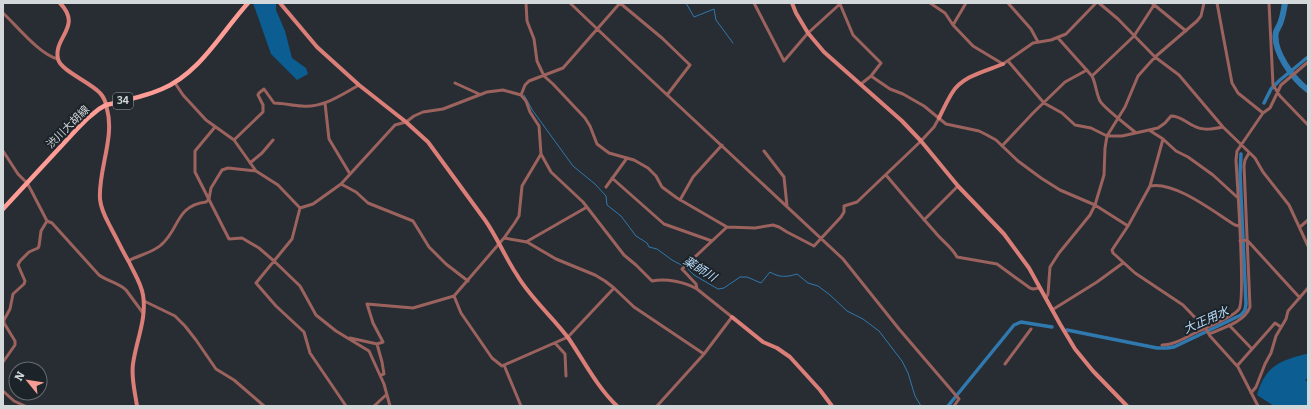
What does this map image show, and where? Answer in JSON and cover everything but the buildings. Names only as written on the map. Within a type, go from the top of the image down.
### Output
[{"type":"main road","name":"渋川大胡線","points":[[3,209],[88,118],[106,105],[161,90],[175,83],[197,65],[248,3]]},
{"type":"street","points":[[60,3],[65,9],[69,20],[59,47],[58,59],[67,70],[80,77],[100,93],[106,105],[109,116],[100,200],[105,216],[140,284],[144,302],[140,335],[133,369],[137,406]]},
{"type":"street","points":[[280,3],[317,47],[359,85],[406,122],[428,142],[485,220],[517,276],[568,338],[603,391],[617,406]]},
{"type":"street","points":[[526,3],[527,21],[534,39],[537,60],[544,76],[585,118],[597,144],[609,153],[627,158],[648,168],[656,176],[662,187],[680,200],[727,227],[755,228],[773,225],[814,246],[841,217],[844,212],[844,206],[857,202],[934,127],[952,93],[958,85],[970,78],[1003,64],[1028,46],[1038,42],[1058,38],[1066,34],[1096,3]]},
{"type":"street","points":[[570,3],[843,259],[958,398],[959,400],[954,406]]},
{"type":"street","points":[[521,95],[525,85],[529,81],[562,68],[620,3],[662,38],[690,65],[667,95]]},
{"type":"street","points":[[754,3],[784,61],[808,34],[840,3],[853,34],[881,63],[871,76],[861,84]]},
{"type":"street","points":[[792,3],[808,34],[824,52],[902,121],[958,186],[1004,234],[1027,264],[1070,342],[1093,370],[1127,406]]},
{"type":"street","points":[[930,3],[945,13],[973,46],[1003,64]]},
{"type":"street","points":[[954,25],[966,3]]},
{"type":"street","points":[[1008,3],[1031,29],[1038,42]]},
{"type":"street","points":[[1099,3],[1118,19],[1155,56],[1179,75],[1223,126],[1255,158],[1263,172],[1289,205],[1308,246]]},
{"type":"street","points":[[1046,298],[1048,294],[1050,267],[1096,205],[1104,175],[1107,136],[1125,107],[1138,76],[1155,56],[1197,21],[1201,16],[1204,3]]},
{"type":"street","points":[[1217,3],[1232,83],[1238,93],[1263,113]]},
{"type":"street","points":[[1269,3],[1273,85],[1276,91],[1308,125]]},
{"type":"street","points":[[1092,76],[1134,36],[1153,4],[1186,30]]},
{"type":"street","points":[[3,13],[42,50],[58,59]]},
{"type":"street","points":[[1058,38],[1092,76],[1101,102],[1136,133]]},
{"type":"street","points":[[1008,61],[1044,103],[1062,113],[1075,125],[1091,128],[1107,136],[1122,136],[1158,128],[1171,116],[1177,116],[1195,127],[1203,129],[1223,126]]},
{"type":"street","points":[[1162,345],[1169,345],[1206,329],[1236,313],[1241,307],[1241,241],[1236,160],[1237,151],[1263,113],[1270,108],[1276,91],[1308,62]]},
{"type":"street","points":[[1002,146],[1065,82],[1087,70]]},
{"type":"street","points":[[871,76],[890,89],[903,94],[924,106],[946,124],[979,131],[996,140],[1018,161],[1041,178],[1060,190],[1096,205],[1128,226]]},
{"type":"street","points":[[175,83],[183,95],[206,120],[234,140],[256,171],[278,185],[300,208]]},
{"type":"street","points":[[455,83],[479,94]]},
{"type":"street","points":[[234,140],[263,112],[263,105],[258,94],[264,89],[274,103],[304,107],[325,103],[359,85]]},
{"type":"street","points":[[300,208],[313,204],[341,184],[395,125],[406,122],[423,112],[443,109],[479,94],[503,90],[521,95],[526,101],[530,112],[539,126],[541,154],[551,172],[583,202],[624,255],[652,282],[658,280],[673,281],[692,286],[697,289],[763,342],[777,348],[790,357],[820,390],[832,406]]},
{"type":"street","points":[[325,103],[329,139],[350,174]]},
{"type":"street","points":[[215,127],[195,151],[195,172],[229,239],[242,238],[259,248],[300,286],[316,315],[336,331],[369,351],[381,375],[390,406]]},
{"type":"street","points":[[1149,130],[1163,139],[1176,151],[1188,157],[1213,175],[1238,197]]},
{"type":"street","points":[[1163,139],[1150,186],[1128,226],[1112,250],[1113,253],[1135,273],[1183,305],[1206,329],[1237,366],[1258,406]]},
{"type":"street","points":[[250,163],[262,153],[273,140]]},
{"type":"street","points":[[680,200],[692,177],[722,145]]},
{"type":"street","points":[[3,151],[18,174],[27,183],[40,205],[47,221],[52,223],[99,275],[106,280],[123,286],[143,313]]},
{"type":"street","points":[[764,151],[784,178],[787,206]]},
{"type":"street","points":[[1209,334],[1244,316],[1250,308],[1244,166],[1245,160],[1249,153]]},
{"type":"street","points":[[346,337],[377,344],[383,342],[373,323],[367,304],[413,308],[454,296],[504,238],[519,216],[522,186],[541,154]]},
{"type":"street","points":[[606,187],[627,158]]},
{"type":"street","points":[[128,261],[159,246],[166,240],[185,211],[192,205],[206,202],[209,199],[211,188],[222,170],[228,168],[256,171]]},
{"type":"street","points":[[886,175],[957,257],[994,263],[1030,288],[1040,288]]},
{"type":"street","points":[[612,178],[664,224],[712,241]]},
{"type":"street","points":[[341,184],[356,192],[368,203],[413,221],[429,247],[446,264],[468,281]]},
{"type":"street","points":[[1150,186],[1158,184],[1188,195],[1235,225],[1240,226]]},
{"type":"street","points":[[924,220],[958,186]]},
{"type":"street","points":[[526,242],[587,207]]},
{"type":"street","points":[[300,208],[292,239],[256,283],[276,306],[304,332],[310,353],[346,406]]},
{"type":"street","points":[[1300,227],[1308,220]]},
{"type":"street","points":[[3,362],[15,345],[15,341],[4,323],[4,320],[10,309],[13,294],[24,284],[25,281],[18,265],[20,261],[30,252],[38,248],[41,231],[47,221]]},
{"type":"street","points":[[697,289],[696,284],[682,269],[727,227]]},
{"type":"street","points":[[504,238],[526,242],[556,259],[595,276],[614,288],[634,307],[704,354]]},
{"type":"street","points":[[1241,241],[1246,240]]},
{"type":"street","points":[[1246,240],[1300,298]]},
{"type":"street","points":[[1052,310],[1097,282],[1123,263]]},
{"type":"street","points":[[454,296],[461,313],[492,358],[502,366],[568,338],[614,288]]},
{"type":"street","points":[[1251,393],[1256,387],[1271,353],[1276,336],[1288,311],[1308,288]]},
{"type":"street","points":[[144,302],[175,316],[196,340],[216,369],[234,380],[264,406]]},
{"type":"street","points":[[657,406],[704,354],[732,317]]},
{"type":"street","points":[[1237,366],[1275,323],[1281,327]]},
{"type":"street","points":[[1229,325],[1252,349]]},
{"type":"street","points":[[1005,364],[1031,329]]},
{"type":"street","points":[[555,343],[564,354],[566,376]]},
{"type":"street","points":[[377,344],[384,374],[381,375]]},
{"type":"street","points":[[504,365],[521,406]]},
{"type":"street","points":[[3,391],[14,401],[25,406]]},
{"type":"street","points":[[374,406],[386,395]]},
{"type":"shaded area","points":[[253,3],[276,3],[276,10],[285,31],[292,58],[306,68],[308,74],[297,80],[271,54]]},
{"type":"shaded area","points":[[1308,354],[1308,378],[1305,380],[1308,382],[1308,406],[1274,406],[1257,395],[1264,378],[1274,367],[1288,359]]},
{"type":"waterway","points":[[686,3],[694,17],[714,9],[716,20],[733,43]]},
{"type":"waterway","points":[[1285,3],[1282,19],[1276,32],[1277,48],[1285,64],[1308,90]]},
{"type":"waterway","name":"大正用水","points":[[1264,103],[1271,89],[1308,57]]},
{"type":"waterway","name":"薬師川","points":[[524,95],[533,111],[573,166],[595,184],[606,196],[607,205],[621,216],[636,236],[647,243],[649,247],[657,249],[672,260],[687,268],[694,275],[718,289],[724,288],[740,277],[747,277],[761,283],[770,272],[784,276],[797,274],[808,283],[818,286],[847,311],[863,319],[879,331],[902,361],[908,373],[915,396],[921,406]]},
{"type":"waterway","name":"大正用水","points":[[1067,330],[1157,348],[1167,348],[1174,347],[1241,315],[1245,310],[1246,304],[1240,174],[1241,154]]},
{"type":"waterway","name":"大正用水","points":[[948,406],[1014,325],[1021,322],[1052,327]]}]
